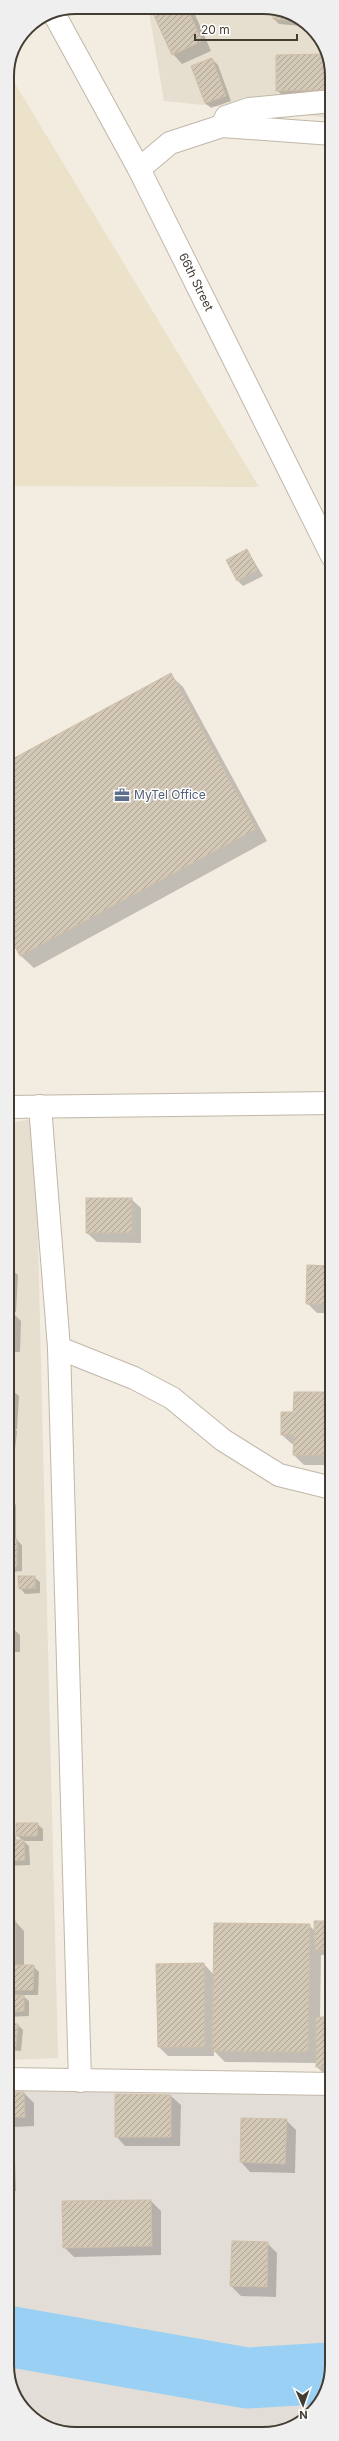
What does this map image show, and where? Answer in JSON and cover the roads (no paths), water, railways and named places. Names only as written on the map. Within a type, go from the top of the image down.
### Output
[{"type":"street","name":"66th Street","points":[[56,18],[139,169],[325,542]]},
{"type":"street","points":[[222,126],[226,117],[250,109],[325,102]]},
{"type":"street","points":[[139,169],[170,143],[222,126],[325,133]]},
{"type":"street","points":[[14,1107],[325,1103]]},
{"type":"street","points":[[40,1106],[59,1348],[80,2081]]},
{"type":"street","points":[[59,1348],[134,1378],[172,1398],[223,1440],[279,1475],[325,1486]]},
{"type":"street","points":[[14,2079],[325,2084]]},
{"type":"waterway","points":[[14,2337],[247,2378],[324,2373]]},
{"type":"place","name":"MyTel Office","points":[[122,795]]}]
